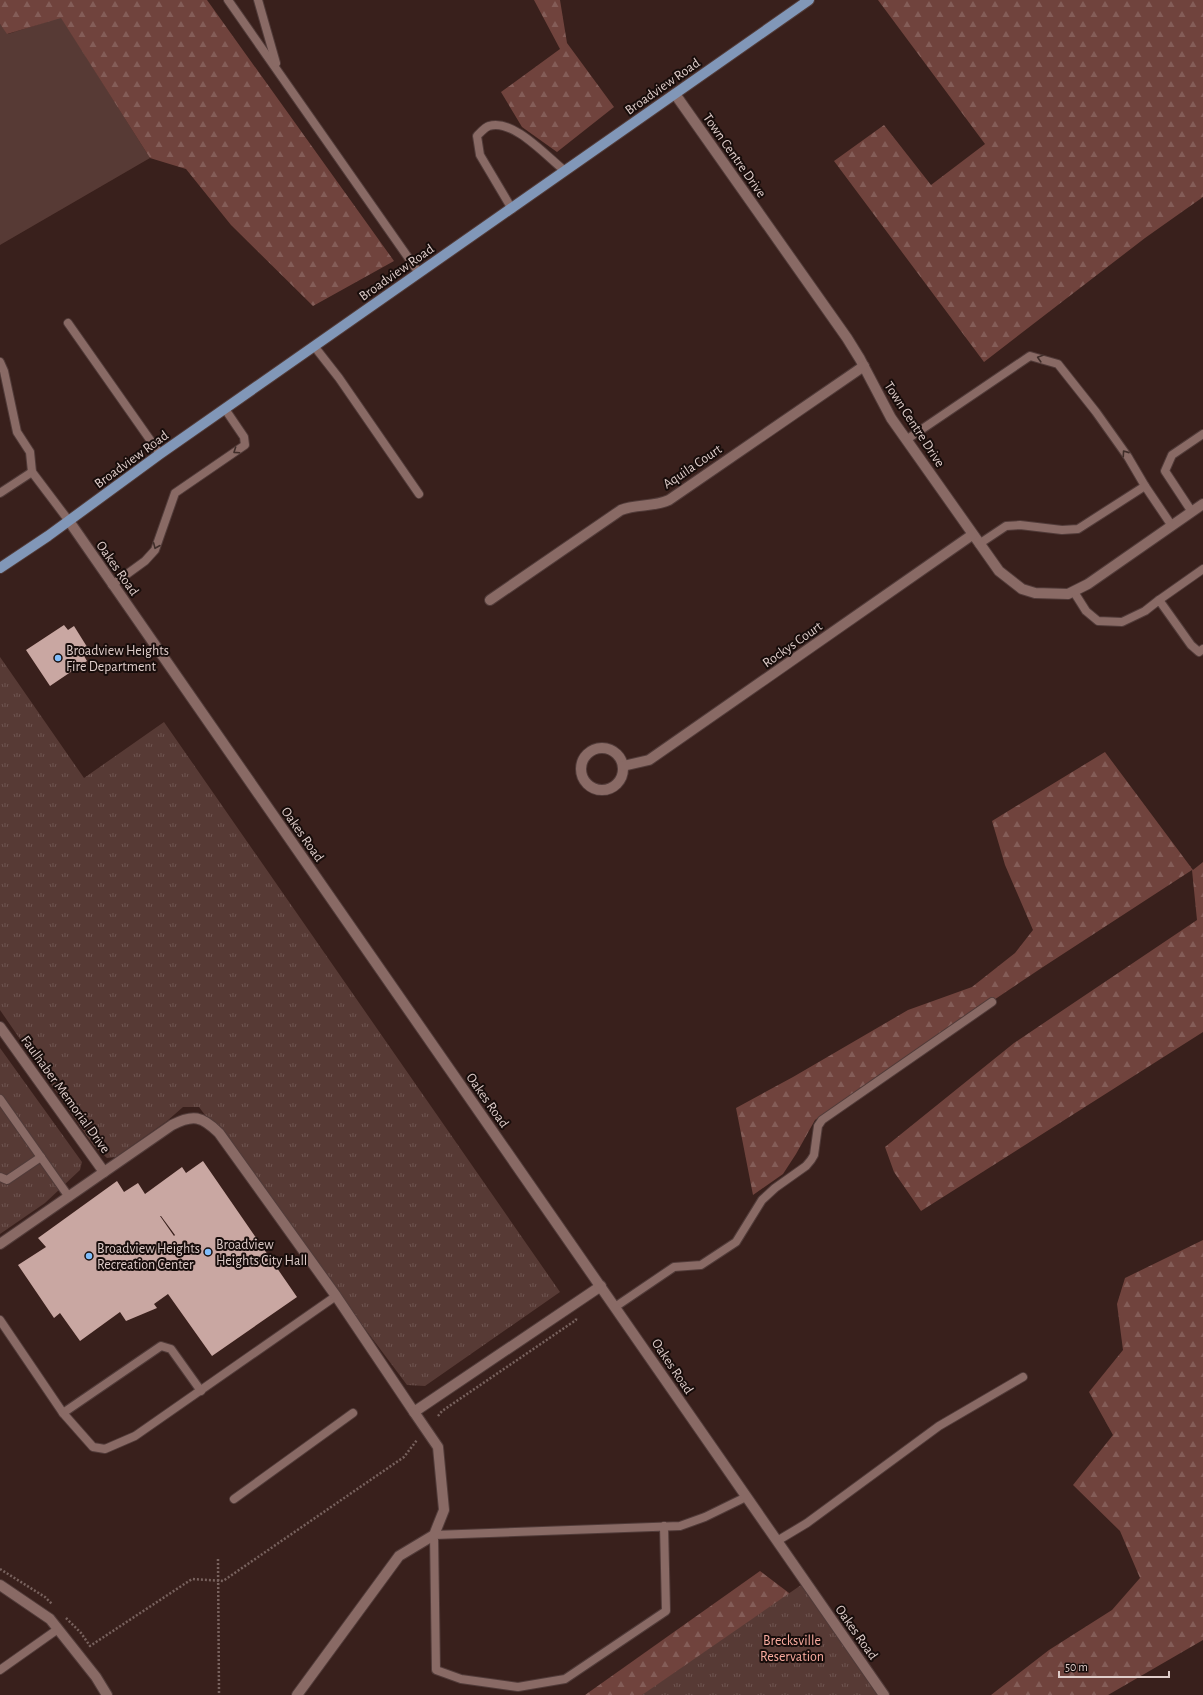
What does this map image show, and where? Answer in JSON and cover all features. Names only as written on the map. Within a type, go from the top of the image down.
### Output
[{"type":"main road","name":"Broadview Road","points":[[0,568],[69,521],[160,454],[809,0]]},
{"type":"street","name":"Town Centre Drive","points":[[675,94],[847,338],[864,366],[883,404],[906,440],[972,535],[999,571],[1022,589],[1035,593],[1052,595],[1074,592],[1088,584],[1203,504]]},
{"type":"street","name":"Aquila Court","points":[[490,600],[620,510],[630,507],[662,503],[669,500],[864,366]]},
{"type":"street","name":"Oakes Road","points":[[69,521],[884,1695]]},
{"type":"street","name":"Rockys Court","points":[[623,766],[650,760],[972,535]]},
{"type":"street","points":[[597,748],[611,750],[617,754],[623,766],[623,774],[616,786],[603,791],[590,787],[584,782],[580,769],[586,756],[597,748]]},
{"type":"street","name":"Faulhaber Memorial Drive","points":[[0,1027],[104,1172],[0,1244]]},
{"type":"street","points":[[104,1172],[172,1125],[190,1118],[199,1118],[209,1124],[219,1134],[336,1296],[438,1447],[444,1510],[434,1535],[399,1556],[297,1695]]},
{"type":"street","points":[[414,1412],[601,1286]]},
{"type":"street","points":[[0,1585],[50,1619],[96,1677],[107,1695]]},
{"type":"lane","points":[[228,0],[419,273]]},
{"type":"lane","points":[[258,0],[277,68]]},
{"type":"lane","points":[[512,209],[480,155],[477,136],[488,126],[505,125],[528,139],[565,171]]},
{"type":"lane","points":[[68,323],[160,454]]},
{"type":"lane","points":[[314,346],[339,378],[419,494]]},
{"type":"lane","points":[[906,440],[1030,356],[1058,364],[1096,412],[1128,457],[1145,486],[1172,526]]},
{"type":"lane","points":[[0,362],[4,371],[17,432],[30,452],[32,472],[69,521]]},
{"type":"lane","points":[[112,585],[145,561],[155,550],[175,493],[245,445],[244,436],[225,409]]},
{"type":"lane","points":[[1192,512],[1165,471],[1172,455],[1203,434]]},
{"type":"lane","points":[[0,493],[32,472]]},
{"type":"lane","points":[[979,544],[1006,526],[1062,530],[1078,529],[1145,486]]},
{"type":"lane","points":[[1074,592],[1086,611],[1098,621],[1122,622],[1145,611],[1203,569]]},
{"type":"lane","points":[[1159,600],[1190,644],[1199,652],[1203,649]]},
{"type":"lane","points":[[615,1307],[674,1267],[701,1265],[736,1242],[762,1200],[775,1188],[806,1166],[811,1160],[814,1155],[818,1126],[822,1120],[992,1002]]},
{"type":"lane","points":[[0,1100],[69,1197]]},
{"type":"lane","points":[[0,1177],[7,1180],[41,1157]]},
{"type":"lane","points":[[0,1320],[63,1413],[93,1447],[104,1449],[135,1436],[336,1296]]},
{"type":"lane","points":[[63,1413],[161,1346],[171,1349],[201,1391]]},
{"type":"lane","points":[[777,1541],[808,1523],[939,1426],[1023,1377]]},
{"type":"lane","points":[[234,1499],[353,1413]]},
{"type":"lane","points":[[664,1526],[666,1611],[565,1679],[518,1688],[460,1679],[436,1670],[434,1535],[664,1526],[680,1526],[705,1517],[746,1497]]},
{"type":"lane","points":[[0,1670],[58,1629]]},
{"type":"path","points":[[438,1416],[442,1411],[576,1320],[576,1316]]},
{"type":"path","points":[[60,1612],[82,1633],[90,1646],[192,1579],[223,1581],[404,1457],[417,1440]]},
{"type":"path","points":[[218,1559],[219,1695]]},
{"type":"path","points":[[0,1569],[45,1597],[55,1607]]},
{"type":"green space","points":[[0,0],[207,0],[394,261],[313,306],[231,225],[186,169],[150,158],[61,18],[7,34],[0,24]]},
{"type":"green space","points":[[534,0],[560,0],[567,43],[614,107],[557,152],[522,127],[501,92],[560,49]]},
{"type":"green space","points":[[878,0],[1203,0],[1203,197],[1145,238],[984,362],[834,161],[884,125],[931,185],[985,144]]},
{"type":"green space","points":[[61,17],[150,158],[0,245],[0,24],[8,34]]},
{"type":"green space","points":[[0,657],[84,778],[164,722],[560,1292],[425,1386],[407,1385],[199,1107],[183,1107],[167,1121],[116,1157],[107,1158],[93,1145],[0,1010]]},
{"type":"green space","points":[[1105,752],[1193,870],[1203,862],[1203,1032],[921,1211],[894,1172],[885,1147],[1014,1043],[1197,920],[1192,870],[1043,967],[815,1120],[783,1174],[753,1195],[736,1108],[793,1077],[908,1010],[972,987],[1015,953],[1033,930],[1005,865],[992,821]]},
{"type":"green space","points":[[0,1048],[82,1162],[80,1170],[45,1203],[0,1234]]},
{"type":"green space","points":[[1203,1240],[1203,1640],[1108,1695],[991,1695],[1049,1650],[1112,1610],[1140,1578],[1120,1531],[1073,1485],[1113,1435],[1089,1392],[1123,1350],[1117,1304],[1125,1278]]},
{"type":"green space","name":"Brecksville Reservation","points":[[760,1571],[789,1593],[859,1695],[585,1695]]},
{"type":"green space","name":"Brecksville Reservation","points":[[804,1583],[881,1695],[642,1695]]},
{"type":"building","name":"Broadview Heights Fire Department","points":[[64,625],[68,630],[74,626],[89,650],[83,654],[87,661],[50,686],[26,650]]},
{"type":"building","points":[[203,1161],[297,1297],[212,1356],[168,1294],[154,1304],[157,1308],[126,1321],[120,1312],[80,1341],[60,1313],[54,1318],[18,1265],[46,1247],[38,1238],[117,1181],[124,1192],[138,1183],[145,1194],[182,1167],[186,1173]],"holes":[[[160,1216],[175,1235],[174,1236]]]},
{"type":"place","name":"Broadview Heights Fire Department","points":[[58,658]]},
{"type":"place","name":"Broadview Heights City Hall","points":[[208,1252]]},
{"type":"place","name":"Broadview Heights Recreation Center","points":[[89,1256]]}]
